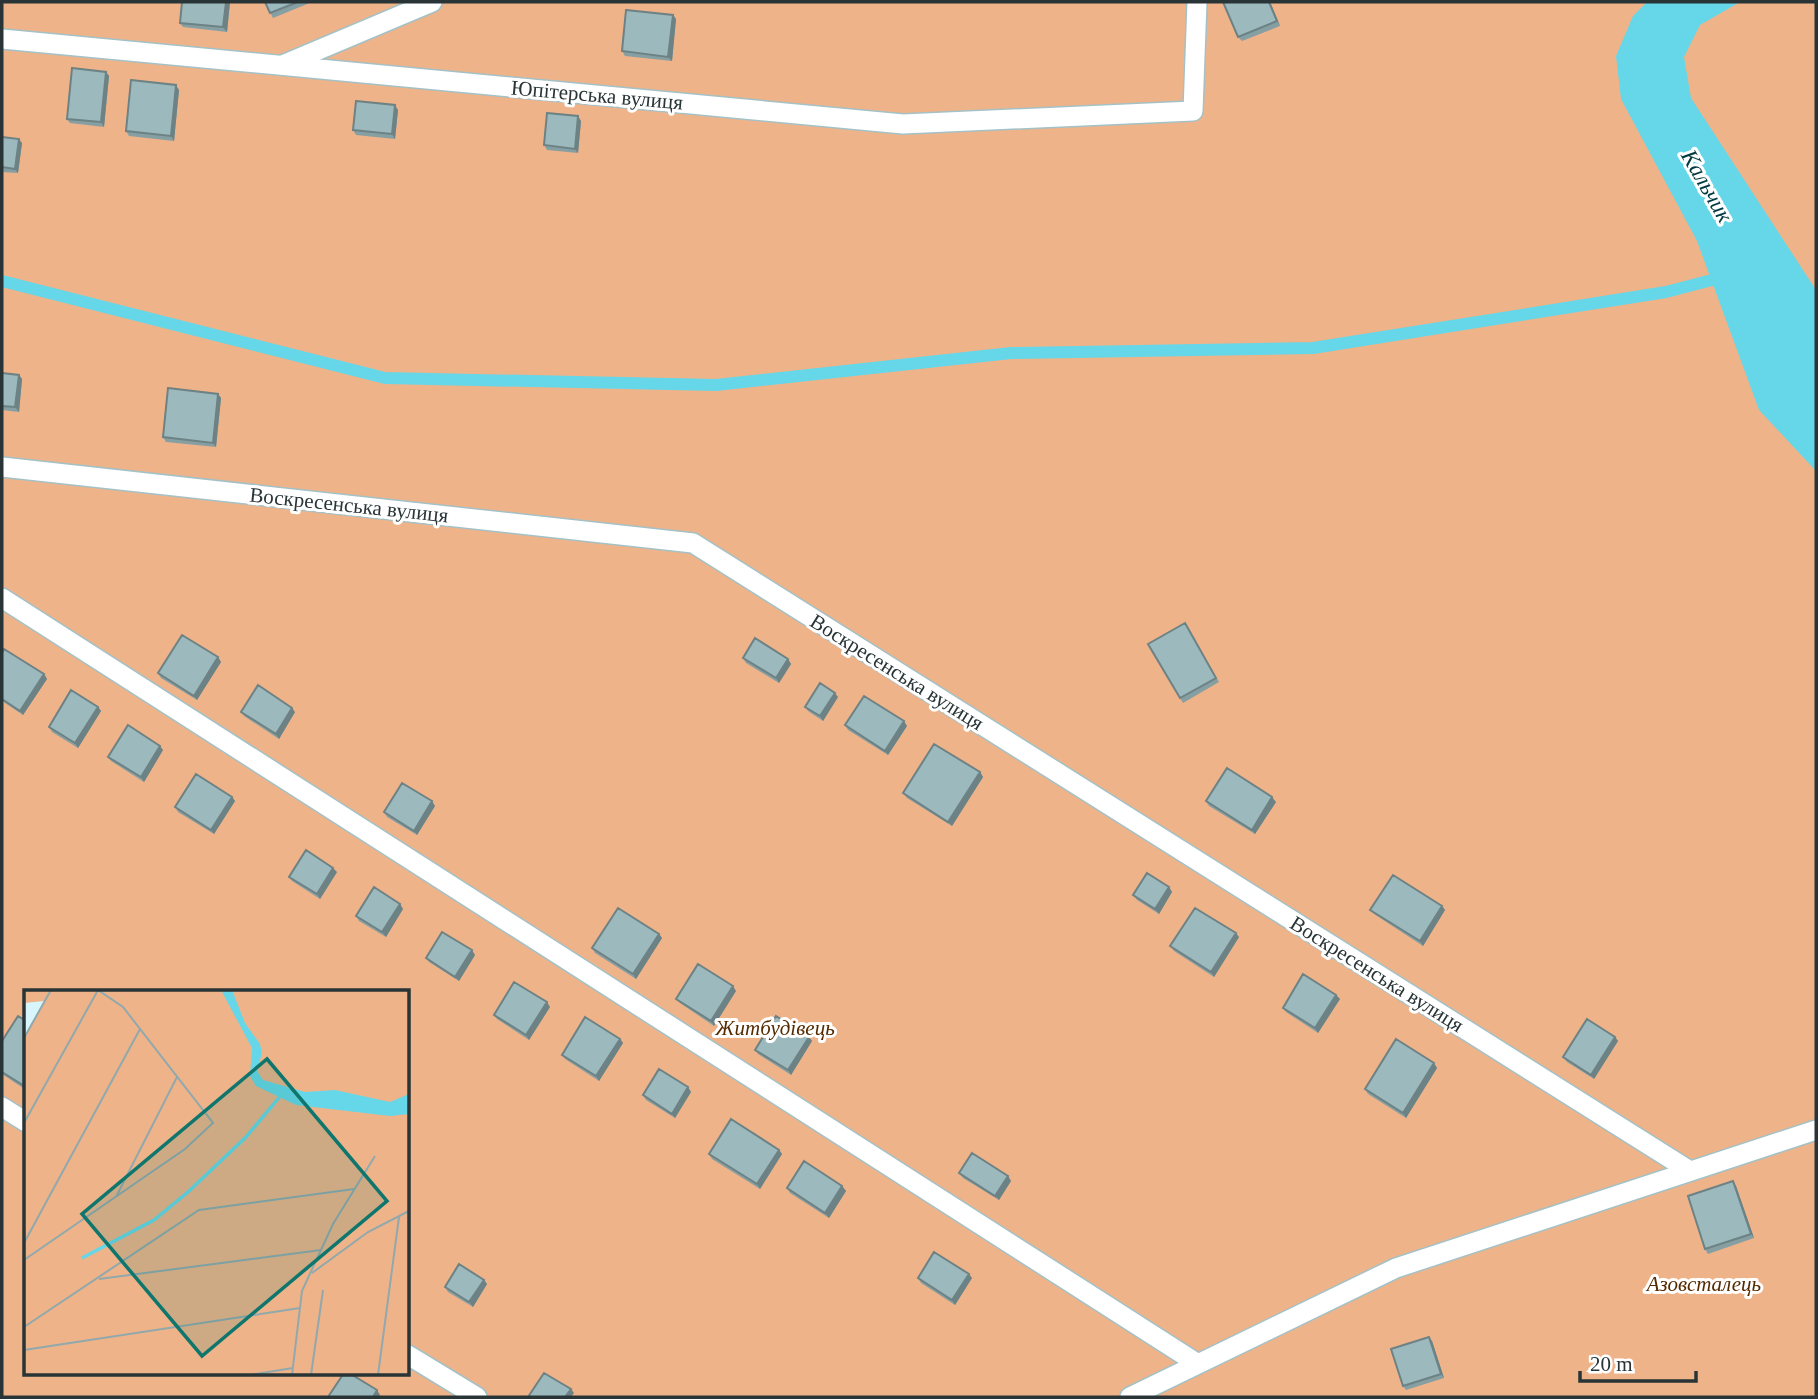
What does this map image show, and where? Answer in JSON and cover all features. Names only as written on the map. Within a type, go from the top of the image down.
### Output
[{"type":"lane","points":[[282,65],[432,2]]},
{"type":"lane","name":"Юпітерська вулиця","points":[[2,39],[903,124],[1193,111],[1197,2]]},
{"type":"lane","name":"Воскресенська вулиця","points":[[2,467],[693,543],[1690,1171]]},
{"type":"lane","points":[[2,598],[1198,1364]]},
{"type":"lane","points":[[2,1107],[24,1121]]},
{"type":"lane","points":[[1130,1397],[1396,1268],[1816,1130]]},
{"type":"lane","points":[[410,1356],[477,1397]]},
{"type":"green space","name":"Житбудівець","points":[[2,2],[1816,2],[1816,1397],[2,1397]]},
{"type":"water","name":"Кальчик","points":[[1647,2],[1740,2],[1700,25],[1684,57],[1691,98],[1816,290],[1816,471],[1759,410],[1697,241],[1621,99],[1616,56],[1633,16]]},
{"type":"building","points":[[182,2],[226,2],[223,27],[180,23]]},
{"type":"building","points":[[265,2],[298,2],[270,13]]},
{"type":"building","points":[[1223,2],[1269,2],[1277,21],[1238,37]]},
{"type":"building","points":[[626,10],[673,15],[668,57],[622,51]]},
{"type":"building","points":[[72,68],[106,72],[101,122],[67,119]]},
{"type":"building","points":[[131,80],[176,85],[171,136],[126,131]]},
{"type":"building","points":[[356,101],[395,105],[392,134],[353,130]]},
{"type":"building","points":[[547,113],[578,116],[575,149],[544,145]]},
{"type":"building","points":[[2,137],[19,139],[15,169],[2,167]]},
{"type":"building","points":[[2,373],[19,375],[15,407],[2,406]]},
{"type":"building","points":[[168,388],[218,394],[213,443],[163,437]]},
{"type":"building","points":[[1185,623],[1216,678],[1180,698],[1148,644]]},
{"type":"building","points":[[182,635],[218,657],[194,696],[158,673]]},
{"type":"building","points":[[755,638],[788,659],[776,678],[743,658]]},
{"type":"building","points":[[4,649],[44,674],[20,711],[2,699]]},
{"type":"building","points":[[820,683],[835,693],[820,716],[805,707]]},
{"type":"building","points":[[258,685],[292,708],[276,734],[241,712]]},
{"type":"building","points":[[71,690],[98,707],[75,743],[49,727]]},
{"type":"building","points":[[864,696],[904,721],[885,751],[845,725]]},
{"type":"building","points":[[128,725],[160,746],[141,777],[108,757]]},
{"type":"building","points":[[934,744],[980,772],[948,822],[903,793]]},
{"type":"building","points":[[1227,768],[1272,797],[1252,830],[1206,801]]},
{"type":"building","points":[[196,774],[232,797],[211,830],[175,807]]},
{"type":"building","points":[[402,783],[432,801],[414,831],[384,812]]},
{"type":"building","points":[[306,850],[333,868],[317,894],[289,877]]},
{"type":"building","points":[[1147,873],[1169,887],[1155,909],[1133,895]]},
{"type":"building","points":[[1393,875],[1442,906],[1420,941],[1370,910]]},
{"type":"building","points":[[374,887],[400,904],[382,932],[356,916]]},
{"type":"building","points":[[618,908],[659,934],[633,974],[592,948]]},
{"type":"building","points":[[1195,908],[1236,933],[1211,972],[1170,946]]},
{"type":"building","points":[[442,932],[472,950],[455,977],[426,958]]},
{"type":"building","points":[[698,964],[733,986],[711,1021],[676,999]]},
{"type":"building","points":[[1303,974],[1336,995],[1315,1028],[1283,1008]]},
{"type":"building","points":[[514,982],[547,1002],[526,1035],[494,1015]]},
{"type":"building","points":[[18,1016],[24,1020],[24,1086],[2,1072],[2,1041]]},
{"type":"building","points":[[776,1016],[809,1037],[788,1070],[755,1050]]},
{"type":"building","points":[[585,1017],[620,1039],[596,1076],[562,1055]]},
{"type":"building","points":[[1587,1019],[1615,1037],[1591,1075],[1563,1057]]},
{"type":"building","points":[[1396,1039],[1434,1063],[1403,1113],[1365,1089]]},
{"type":"building","points":[[659,1069],[688,1087],[672,1114],[643,1095]]},
{"type":"building","points":[[731,1119],[779,1150],[757,1184],[709,1154]]},
{"type":"building","points":[[972,1153],[1008,1176],[995,1196],[959,1173]]},
{"type":"building","points":[[804,1161],[842,1186],[825,1213],[787,1188]]},
{"type":"building","points":[[1733,1181],[1751,1234],[1705,1249],[1688,1196]]},
{"type":"building","points":[[934,1252],[969,1274],[952,1300],[918,1278]]},
{"type":"building","points":[[459,1264],[484,1280],[469,1302],[445,1287]]},
{"type":"building","points":[[1429,1337],[1441,1374],[1403,1386],[1391,1349]]},
{"type":"building","points":[[544,1373],[571,1389],[565,1397],[528,1397]]},
{"type":"building","points":[[343,1374],[351,1374],[377,1390],[373,1397],[328,1397]]},
{"type":"waterway","points":[[2,281],[385,378],[716,385],[1011,353],[1313,348],[1666,292],[1727,276]]},
{"type":"park label","name":"Азовсталець","points":[[1704,1284]]}]
